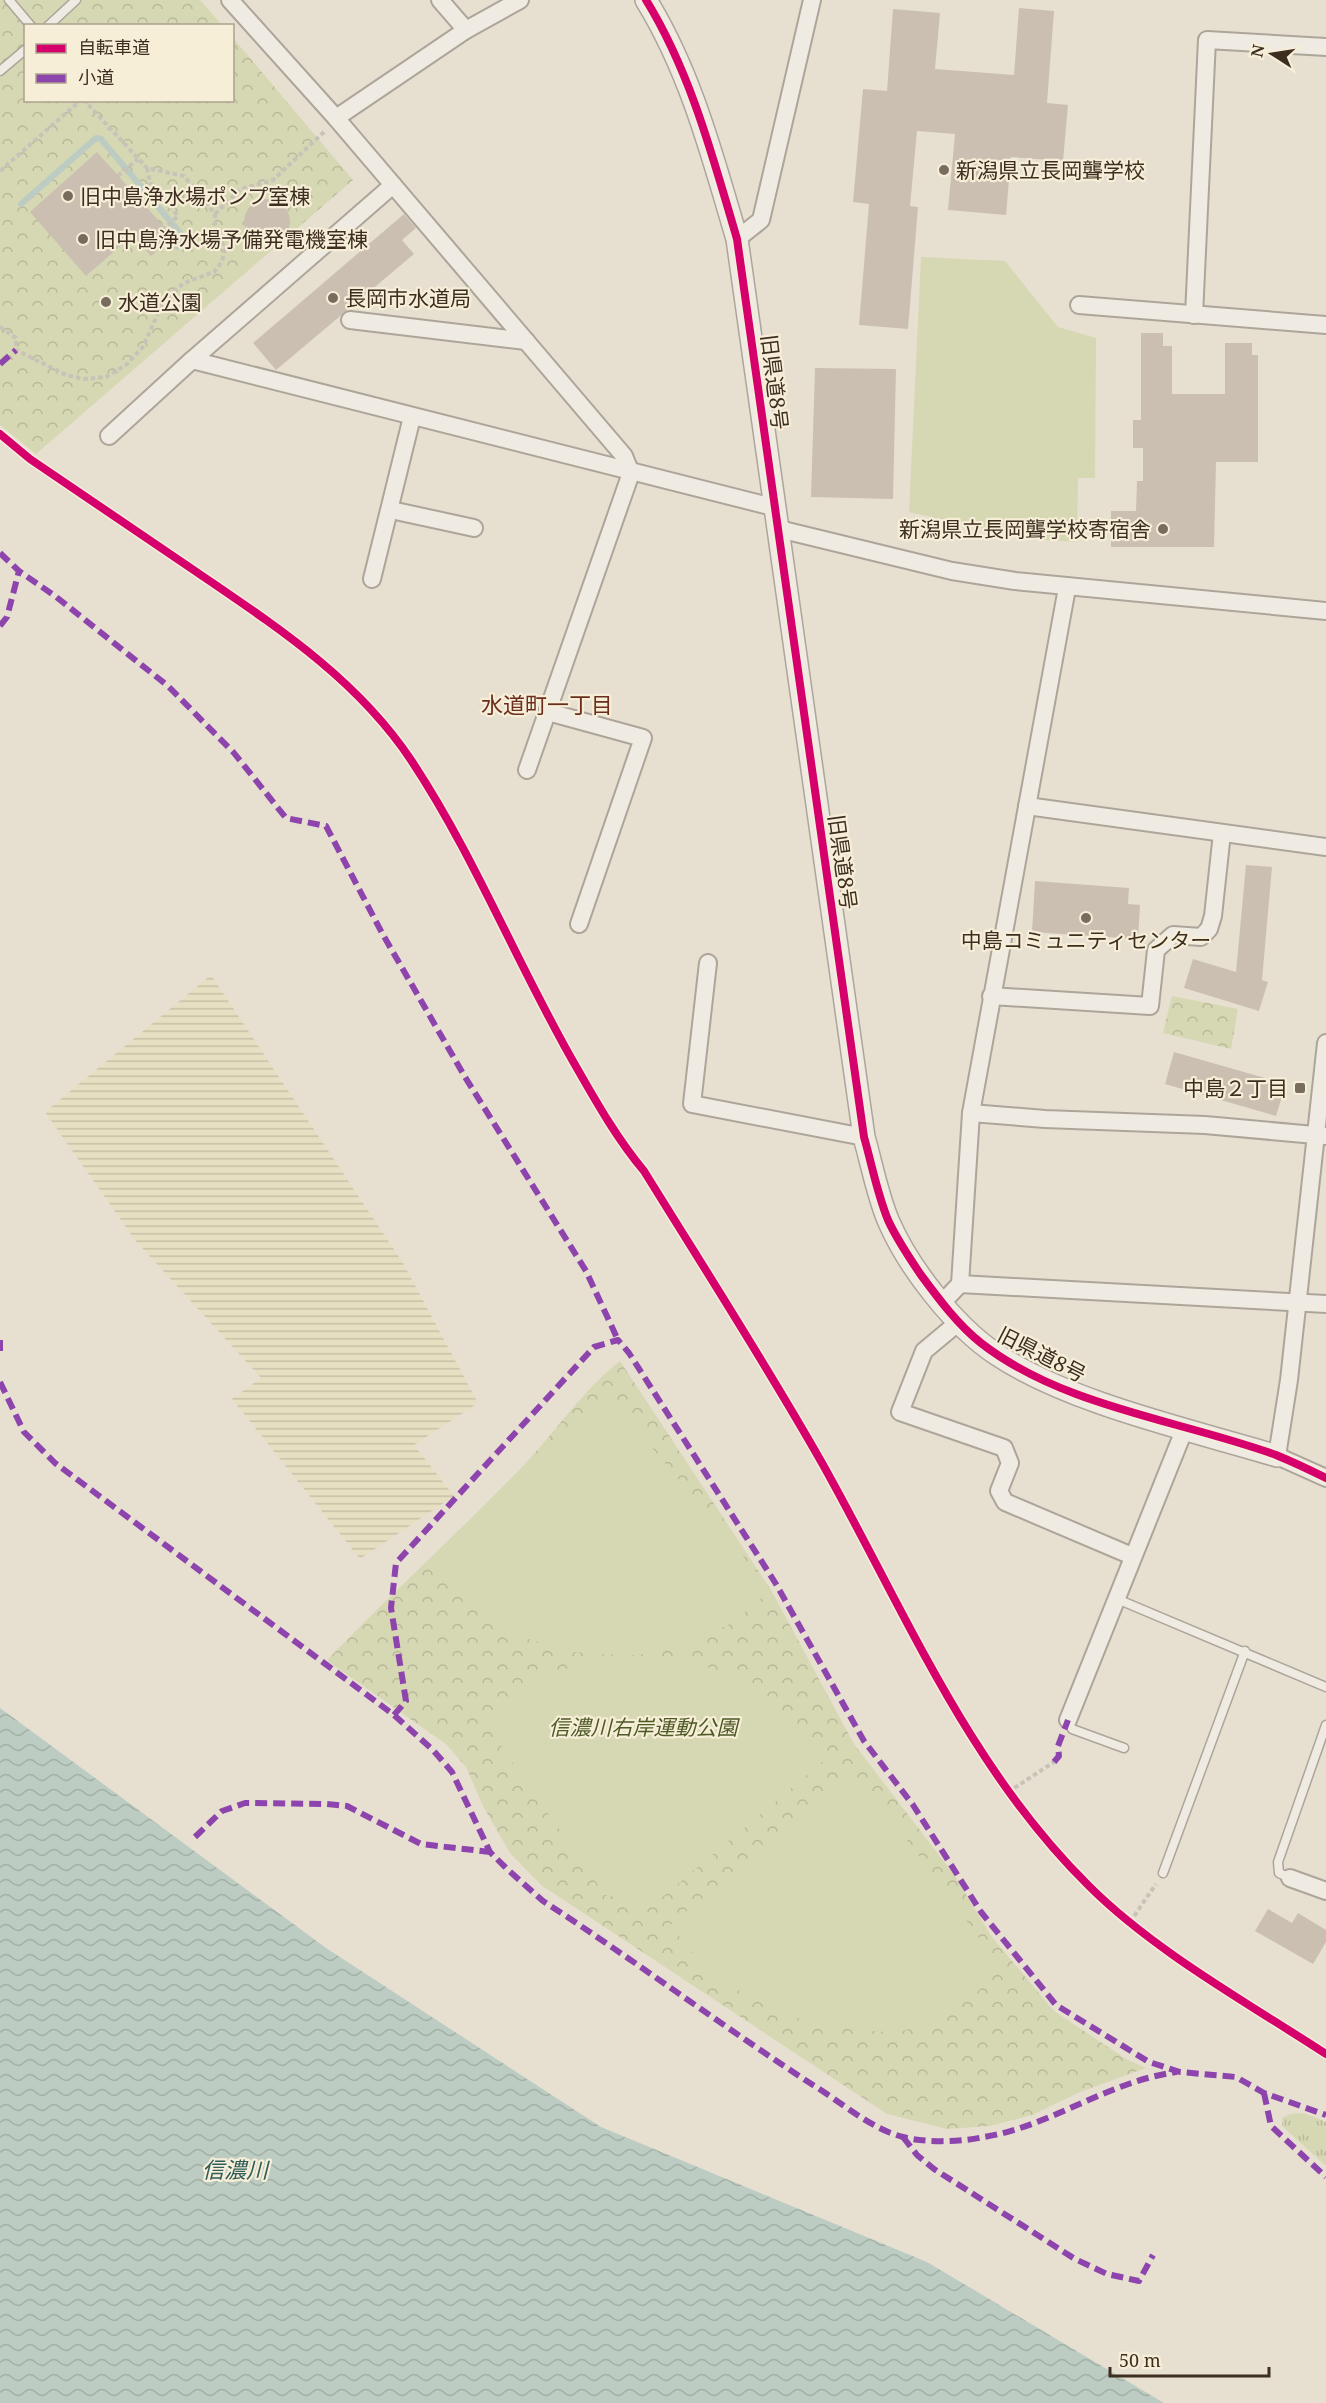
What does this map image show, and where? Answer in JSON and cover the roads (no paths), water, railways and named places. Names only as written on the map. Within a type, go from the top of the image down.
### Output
[{"type":"street","points":[[230,0],[336,118],[624,456],[631,473],[527,770]]},
{"type":"street","points":[[440,0],[466,30]]},
{"type":"street","points":[[336,118],[466,30],[520,0]]},
{"type":"street","name":"旧県道8号","points":[[646,0],[682,70],[717,170],[737,239],[773,507],[779,529],[864,1137],[875,1183],[889,1221],[905,1251],[942,1303],[978,1341],[997,1355],[1050,1383],[1277,1456],[1326,1478]]},
{"type":"street","points":[[737,239],[761,220],[812,0]]},
{"type":"street","points":[[1194,315],[1207,40],[1326,47]]},
{"type":"street","points":[[109,436],[192,360],[393,185]]},
{"type":"street","points":[[1078,305],[1326,325]]},
{"type":"street","points":[[350,320],[526,341]]},
{"type":"street","points":[[192,360],[631,473],[773,507]]},
{"type":"street","points":[[372,579],[391,510],[412,417]]},
{"type":"street","points":[[391,510],[474,528]]},
{"type":"street","points":[[779,529],[952,571],[1066,588],[1326,611]]},
{"type":"street","points":[[942,1303],[960,1284],[971,1113],[1066,588]]},
{"type":"street","points":[[548,712],[644,738],[579,924]]},
{"type":"street","points":[[1027,806],[1326,847]]},
{"type":"street","points":[[991,996],[1150,1006],[1156,950],[1173,935],[1201,937],[1209,929],[1213,916],[1222,832]]},
{"type":"street","points":[[708,963],[692,1104],[864,1137]]},
{"type":"street","points":[[1277,1456],[1321,1136],[1326,1043]]},
{"type":"street","points":[[971,1113],[1045,1119],[1206,1125],[1321,1136]]},
{"type":"street","points":[[960,1284],[1326,1304]]},
{"type":"street","points":[[960,1321],[924,1351],[900,1412],[1004,1448],[1010,1463],[999,1491],[1005,1502],[1132,1556]]},
{"type":"street","points":[[1068,1720],[1185,1428]]},
{"type":"street","points":[[1290,1878],[1324,1885]]},
{"type":"lane","points":[[9,0],[29,24]]},
{"type":"lane","points":[[50,24],[76,0]]},
{"type":"lane","points":[[0,71],[24,51]]},
{"type":"lane","points":[[1117,1599],[1326,1687]]},
{"type":"lane","points":[[1163,1873],[1245,1652]]},
{"type":"lane","points":[[1068,1720],[1072,1729],[1124,1748]]},
{"type":"lane","points":[[1290,1878],[1279,1873],[1278,1862],[1326,1725]]},
{"type":"water","name":"信濃川","points":[[0,1708],[326,1948],[601,2127],[927,2262],[1164,2403],[0,2403]]},
{"type":"waterway","points":[[21,204],[96,138],[101,139],[186,240],[177,247]]},
{"type":"place","name":"新潟県立長岡聾学校","points":[[944,170]]},
{"type":"place","name":"旧中島浄水場ポンプ室棟","points":[[68,196]]},
{"type":"place","name":"旧中島浄水場予備発電機室棟","points":[[83,239]]},
{"type":"place","name":"長岡市水道局","points":[[333,298]]},
{"type":"place","name":"水道公園","points":[[106,302]]},
{"type":"place","name":"新潟県立長岡聾学校寄宿舎","points":[[1163,529]]},
{"type":"place","name":"中島コミュニティセンター","points":[[1086,918]]},
{"type":"place","name":"中島２丁目","points":[[1300,1088]]},
{"type":"district","name":"水道町一丁目","points":[[547,704]]},
{"type":"park label","name":"信濃川右岸運動公園","points":[[643,1727]]}]
